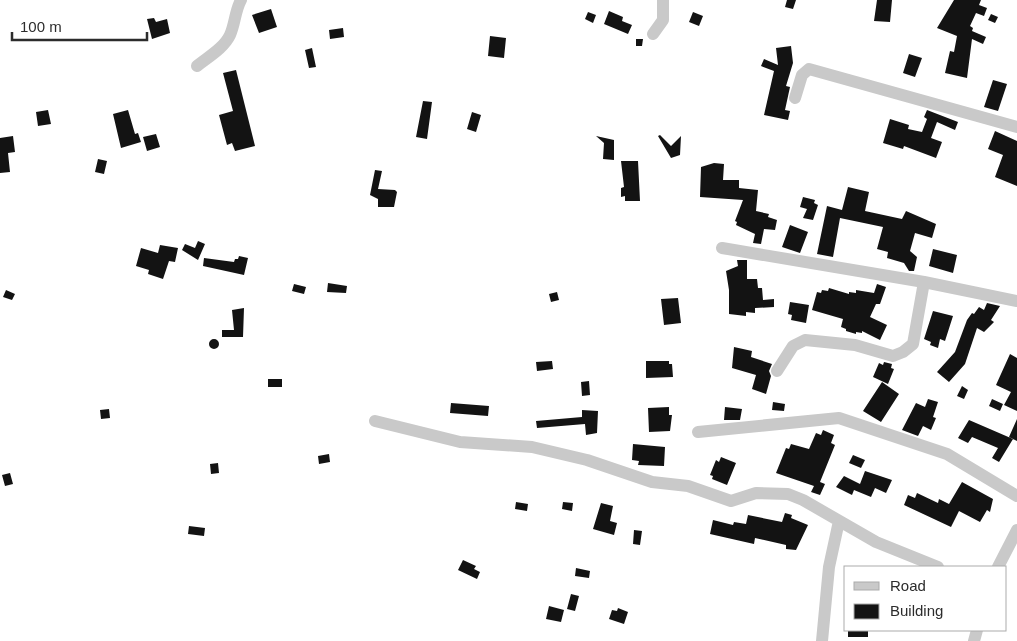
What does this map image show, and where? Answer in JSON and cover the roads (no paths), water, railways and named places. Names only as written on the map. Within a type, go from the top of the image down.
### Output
[{"type":"street","points":[[197,66],[225,43],[241,0]]},
{"type":"street","points":[[652,34],[663,20],[663,0]]},
{"type":"street","points":[[795,98],[802,75],[809,69],[1017,127]]},
{"type":"street","points":[[722,248],[924,282],[1017,301]]},
{"type":"street","points":[[777,371],[793,346],[805,340],[856,345],[893,356],[903,352],[913,344],[924,282]]},
{"type":"street","points":[[698,432],[828,418],[850,420],[947,454],[1017,496]]},
{"type":"street","points":[[375,422],[460,442],[532,447],[587,460],[652,482],[688,486],[731,501],[756,492],[788,494],[803,500],[876,542],[936,566]]},
{"type":"street","points":[[822,641],[829,567],[839,521]]},
{"type":"street","points":[[999,566],[1017,530]]}]
